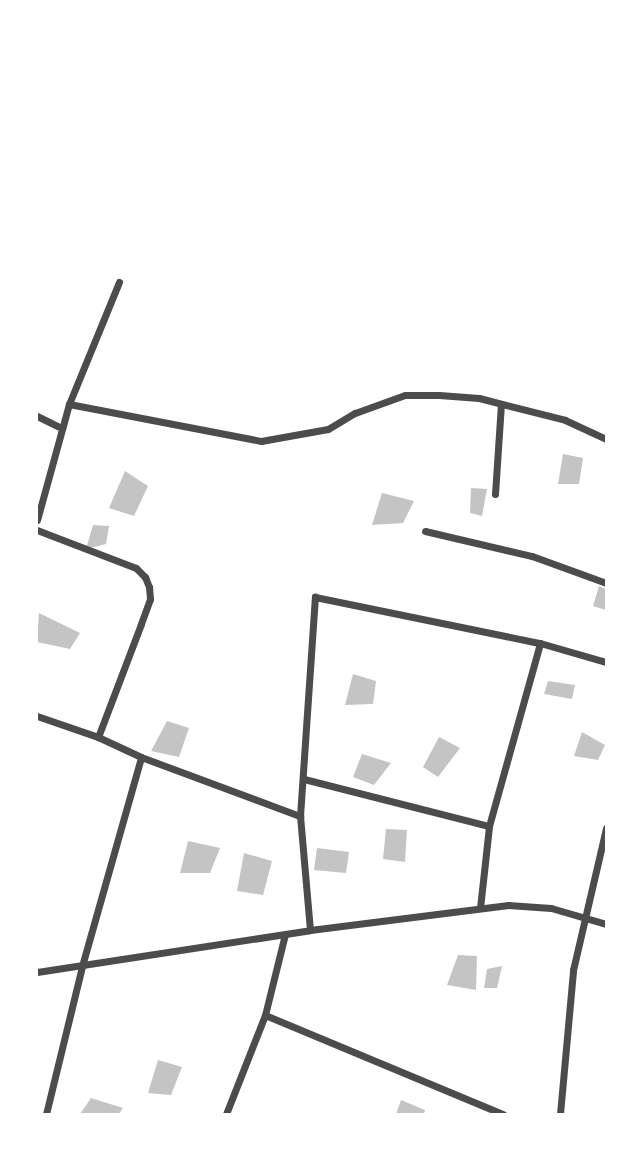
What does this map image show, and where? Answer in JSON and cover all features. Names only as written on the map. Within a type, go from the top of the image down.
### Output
[{"type":"street","points":[[37,520],[69,404],[119,282]]},
{"type":"street","points":[[69,404],[261,442],[328,429],[355,413],[405,395],[479,398],[565,421],[606,439]]},
{"type":"street","points":[[495,494],[501,404]]},
{"type":"street","points":[[37,416],[62,428]]},
{"type":"street","points":[[37,530],[136,568],[145,577],[149,587],[150,599],[98,737]]},
{"type":"street","points":[[425,531],[532,556],[606,583]]},
{"type":"street","points":[[310,930],[300,816],[315,597],[540,643],[606,662]]},
{"type":"street","points":[[481,908],[489,826],[540,643]]},
{"type":"street","points":[[37,716],[300,816]]},
{"type":"street","points":[[46,1114],[82,966],[141,757]]},
{"type":"street","points":[[304,779],[489,826]]},
{"type":"street","points":[[560,1114],[572,983],[606,828]]},
{"type":"street","points":[[37,972],[310,930],[508,905],[551,908],[606,924]]},
{"type":"street","points":[[226,1114],[265,1016],[285,934]]},
{"type":"street","points":[[265,1016],[503,1114]]},
{"type":"building","points":[[563,454],[583,458],[579,484],[558,484]]},
{"type":"building","points":[[125,471],[148,486],[134,516],[109,508]]},
{"type":"building","points":[[471,488],[487,489],[482,516],[470,513]]},
{"type":"building","points":[[382,493],[414,501],[403,523],[372,525]]},
{"type":"building","points":[[93,525],[109,526],[106,544],[86,549]]},
{"type":"building","points":[[599,586],[606,589],[606,610],[593,606]]},
{"type":"building","points":[[39,613],[80,633],[70,649],[37,642]]},
{"type":"building","points":[[353,674],[376,681],[373,704],[345,705]]},
{"type":"building","points":[[548,681],[575,685],[572,699],[544,694]]},
{"type":"building","points":[[167,721],[189,728],[179,757],[151,751]]},
{"type":"building","points":[[582,732],[605,745],[598,760],[574,756]]},
{"type":"building","points":[[439,737],[460,748],[438,777],[423,767]]},
{"type":"building","points":[[362,754],[391,763],[374,785],[353,777]]},
{"type":"building","points":[[386,829],[407,830],[405,862],[383,859]]},
{"type":"building","points":[[188,841],[220,848],[210,873],[180,873]]},
{"type":"building","points":[[317,848],[349,852],[346,873],[314,870]]},
{"type":"building","points":[[244,853],[272,861],[263,895],[237,891]]},
{"type":"building","points":[[458,955],[477,956],[476,990],[447,985]]},
{"type":"building","points":[[502,966],[497,988],[484,988],[487,969]]},
{"type":"building","points":[[158,1060],[182,1067],[171,1095],[148,1093]]},
{"type":"building","points":[[91,1098],[123,1108],[119,1114],[80,1114]]},
{"type":"building","points":[[401,1100],[425,1110],[424,1114],[396,1114]]}]
